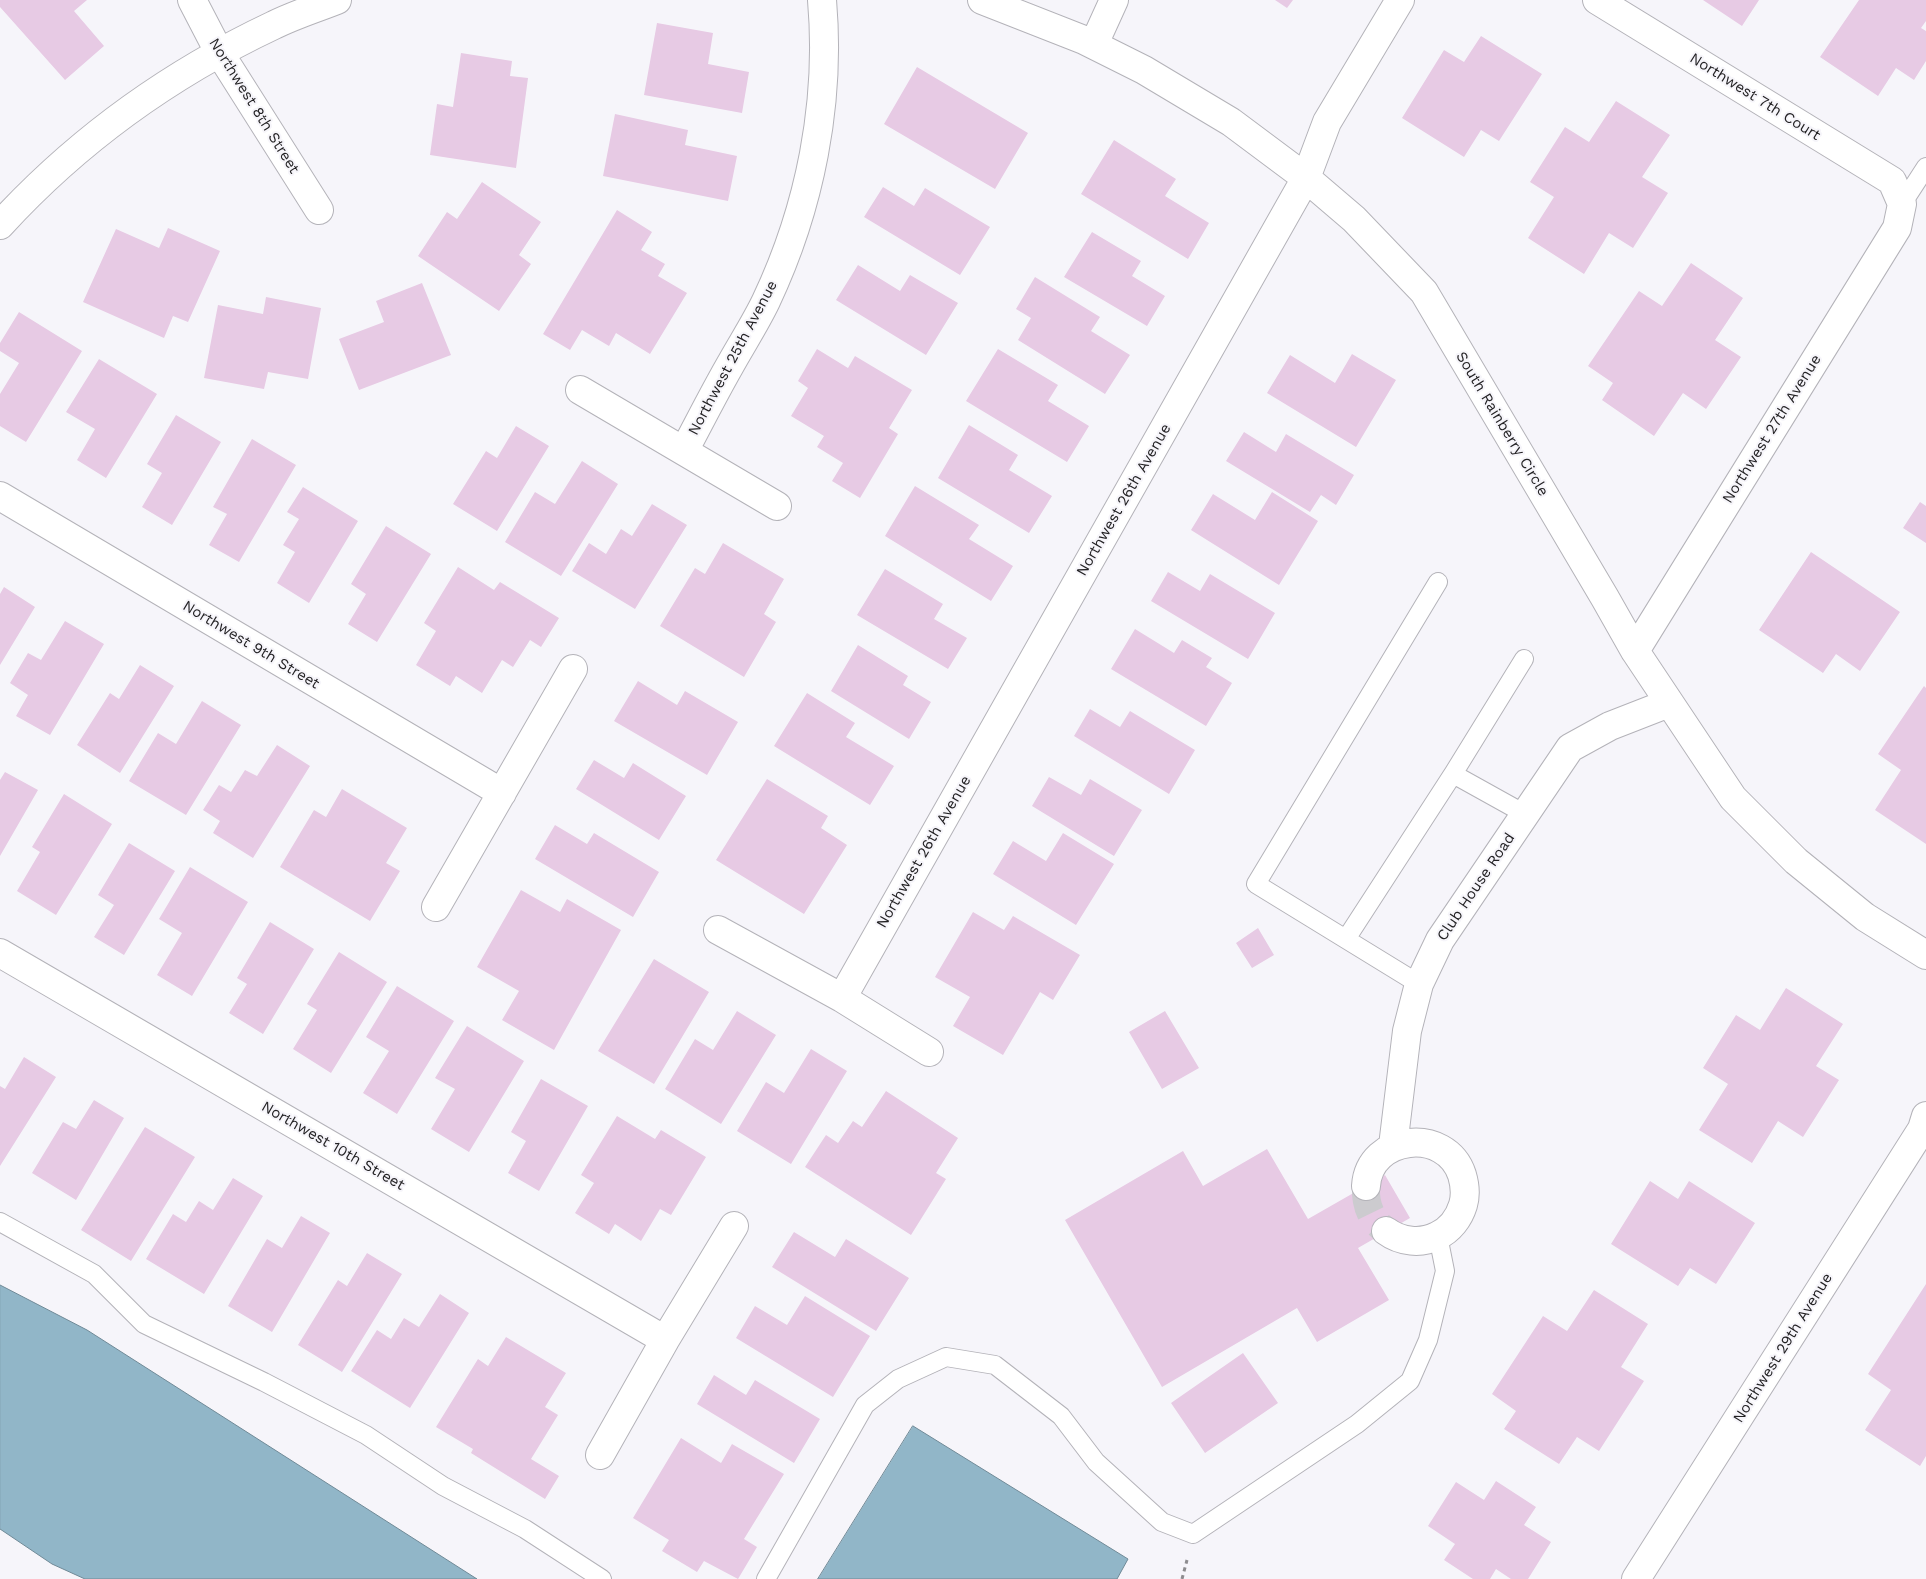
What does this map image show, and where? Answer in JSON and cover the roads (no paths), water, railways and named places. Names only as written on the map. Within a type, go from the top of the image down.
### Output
[{"type":"street","name":"Northwest 8th Street","points":[[192,0],[219,52],[319,210]]},
{"type":"street","points":[[0,225],[29,193],[99,132],[175,78],[219,52],[276,24],[338,0]]},
{"type":"street","name":"Northwest 25th Avenue","points":[[684,451],[766,302],[795,230],[809,180],[822,104],[824,26],[822,0]]},
{"type":"street","name":"South Rainberry Circle","points":[[982,0],[1038,10],[1094,44],[1144,70],[1231,122],[1306,178],[1354,219],[1424,292],[1635,651],[1733,798],[1796,861],[1866,917],[1926,955]]},
{"type":"street","points":[[1094,44],[1114,0]]},
{"type":"street","name":"Northwest 26th Avenue","points":[[842,998],[1306,178],[1327,122],[1400,0]]},
{"type":"street","name":"Northwest 7th Court","points":[[1597,0],[1892,181],[1902,204]]},
{"type":"street","name":"Northwest 27th Avenue","points":[[1635,651],[1897,228],[1902,204]]},
{"type":"street","name":"Northwest 25th Avenue","points":[[580,390],[777,506]]},
{"type":"street","name":"Northwest 9th Street","points":[[0,496],[502,793]]},
{"type":"street","points":[[436,907],[573,668]]},
{"type":"street","name":"Club House Road","points":[[1393,1146],[1407,1031],[1419,984],[1440,940],[1570,748],[1610,726],[1669,703]]},
{"type":"street","points":[[718,930],[842,998],[929,1052]]},
{"type":"street","name":"Northwest 10th Street","points":[[0,953],[665,1340]]},
{"type":"street","name":"Northwest 29th Avenue","points":[[1636,1579],[1922,1130],[1926,1116]]},
{"type":"street","points":[[1366,1186],[1370,1168],[1380,1156],[1393,1146],[1408,1142],[1423,1142],[1438,1147],[1451,1156],[1460,1169],[1465,1184],[1464,1200],[1460,1214],[1450,1227],[1438,1236],[1423,1241],[1407,1240],[1392,1236],[1386,1231]]},
{"type":"street","points":[[600,1455],[665,1340],[734,1226]]},
{"type":"lane","points":[[1902,204],[1926,167]]},
{"type":"lane","points":[[1419,984],[1256,884],[1438,582]]},
{"type":"lane","points":[[1346,939],[1524,659]]},
{"type":"lane","points":[[1452,774],[1525,814]]},
{"type":"lane","points":[[0,1222],[94,1274],[144,1324],[264,1382],[366,1435],[443,1486],[525,1529],[602,1579]]},
{"type":"lane","points":[[766,1579],[866,1405],[898,1379],[946,1357],[995,1365],[1061,1416],[1096,1462],[1162,1522],[1193,1534],[1357,1424],[1410,1381],[1428,1340],[1445,1271],[1438,1236]]},
{"type":"water","points":[[0,1285],[87,1330],[477,1579],[85,1579],[52,1564],[0,1529]]},
{"type":"water","points":[[913,1426],[1128,1559],[1117,1579],[818,1579]]},
{"type":"tunnel","points":[[1366,1186],[1370,1212],[1376,1222],[1386,1231]]}]
